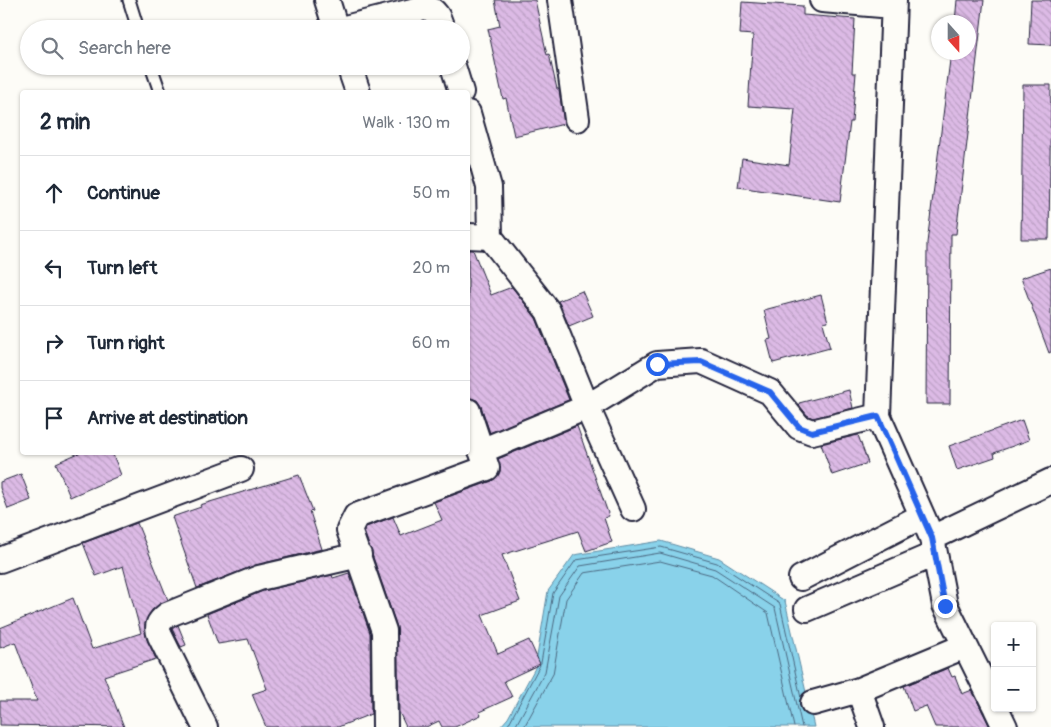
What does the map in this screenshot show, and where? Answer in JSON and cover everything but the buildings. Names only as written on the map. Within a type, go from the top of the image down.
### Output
[{"type":"street","points":[[326,0],[333,20]]},
{"type":"street","points":[[560,0],[577,119]]},
{"type":"street","points":[[822,0],[894,3],[878,416],[922,516],[933,546],[945,606],[991,699]]},
{"type":"street","points":[[377,20],[424,8],[431,8],[438,20]]},
{"type":"street","points":[[352,75],[357,90]]},
{"type":"street","points":[[456,75],[460,90]]},
{"type":"street","points":[[470,120],[489,187],[479,236],[548,311],[587,408],[633,510]]},
{"type":"street","points":[[482,451],[587,408],[657,364],[701,362],[770,392],[799,427],[812,432],[878,416]]},
{"type":"street","points":[[385,727],[384,631],[350,530],[356,516],[487,468],[470,417]]},
{"type":"street","points":[[0,560],[241,469]]},
{"type":"street","points":[[807,609],[933,546],[1051,481]]},
{"type":"street","points":[[801,578],[922,516]]},
{"type":"street","points":[[205,727],[160,636],[157,628],[159,621],[167,615],[260,578],[359,555]]},
{"type":"street","points":[[813,703],[859,690],[965,646]]},
{"type":"street","points":[[859,690],[872,727]]},
{"type":"street","points":[[998,712],[1005,727]]},
{"type":"lane","points":[[128,0],[135,20]]},
{"type":"lane","points":[[154,75],[159,90]]},
{"type":"water","points":[[661,541],[719,558],[785,601],[814,727],[500,727],[508,718],[535,668],[548,591],[574,555]]},
{"type":"route","points":[[657,364],[701,362],[770,392],[799,427],[812,432],[878,416],[932,538],[945,606]]}]
